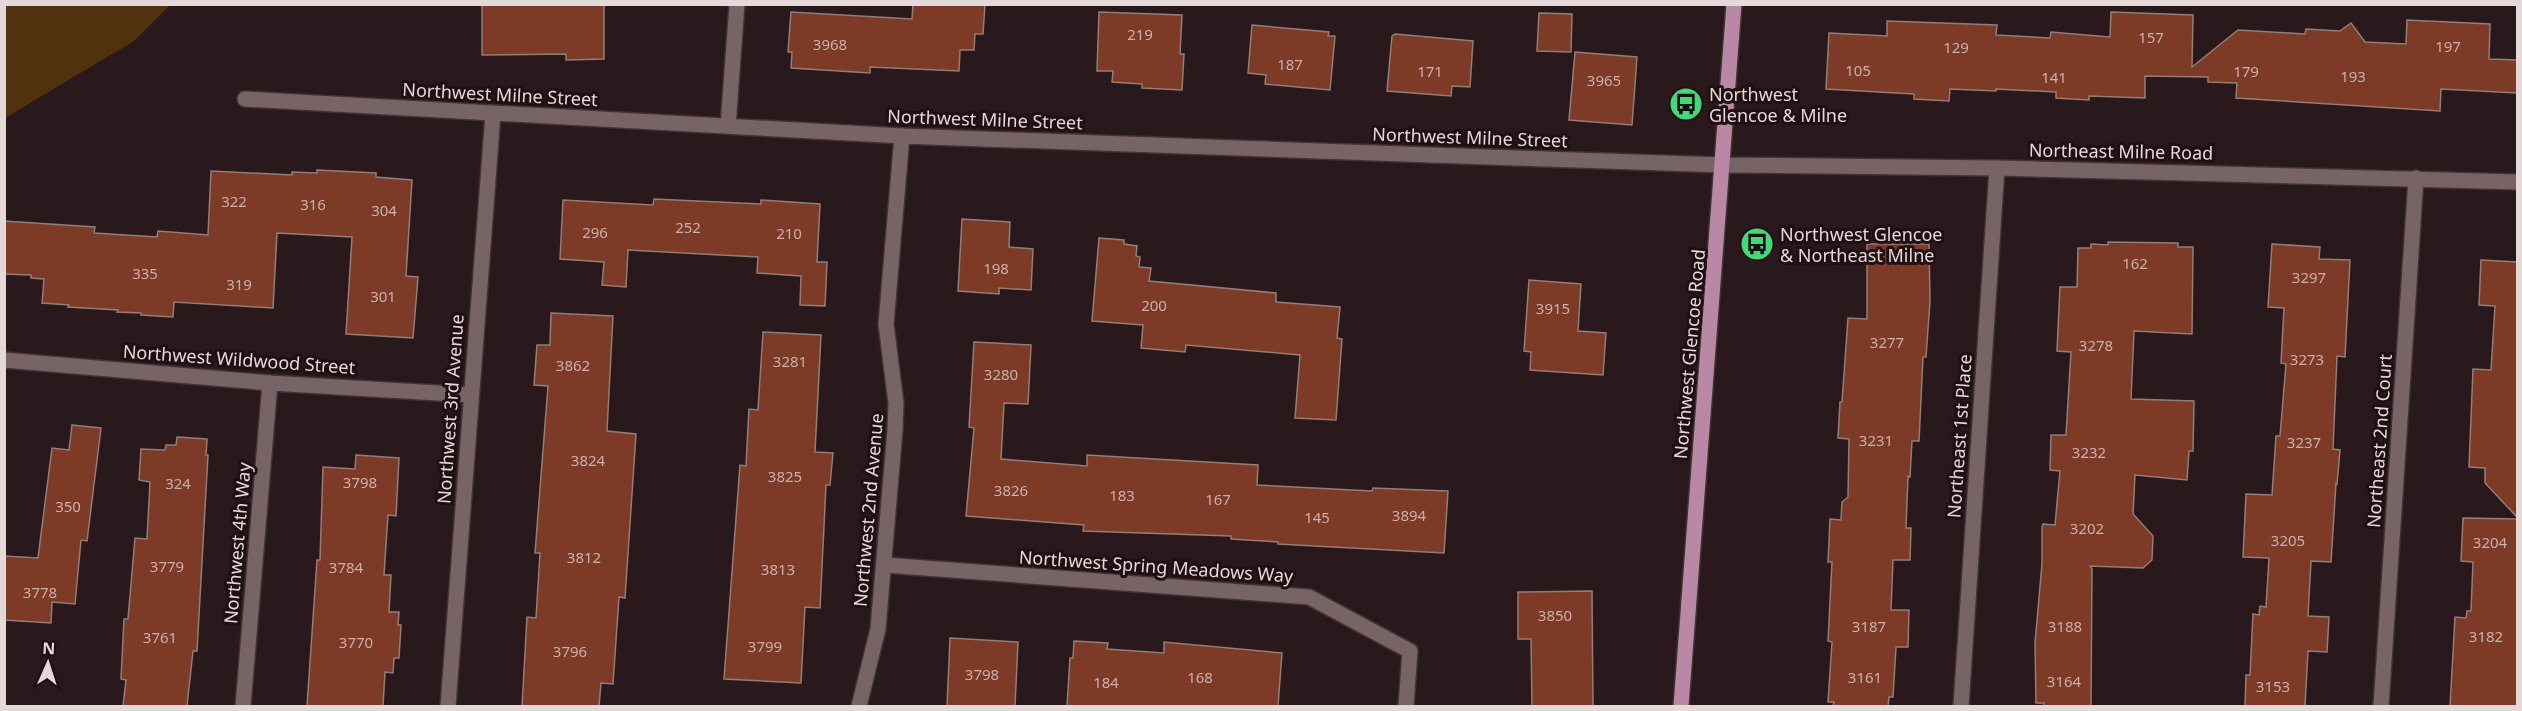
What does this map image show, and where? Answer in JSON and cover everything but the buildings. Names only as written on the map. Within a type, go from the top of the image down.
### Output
[{"type":"main road","name":"Northwest Glencoe Road","points":[[1681,706],[1734,4]]},
{"type":"street","points":[[728,126],[737,4]]},
{"type":"street","name":"Northwest Milne Street","points":[[245,99],[902,136],[1723,165]]},
{"type":"street","name":"Northwest 3rd Avenue","points":[[448,706],[493,114]]},
{"type":"street","name":"Northwest 2nd Avenue","points":[[860,706],[878,629],[885,565],[896,403],[886,324],[902,136]]},
{"type":"street","name":"Northeast Milne Road","points":[[1723,165],[1997,168],[2517,182]]},
{"type":"street","name":"Northeast 1st Place","points":[[1961,706],[1997,168]]},
{"type":"street","name":"Northeast 2nd Court","points":[[2381,706],[2416,178]]},
{"type":"street","name":"Northwest Wildwood Street","points":[[4,360],[270,383],[471,395]]},
{"type":"street","name":"Northwest 4th Way","points":[[243,706],[270,383]]},
{"type":"street","name":"Northwest Spring Meadows Way","points":[[885,565],[1309,597],[1410,651],[1406,706]]},
{"type":"shaded area","points":[[5,4],[170,5],[134,41],[5,118]]},
{"type":"place","name":"Northwest Glencoe & Milne","points":[[1686,104]]},
{"type":"place","name":"Northwest Glencoe & Northeast Milne","points":[[1757,244]]}]
